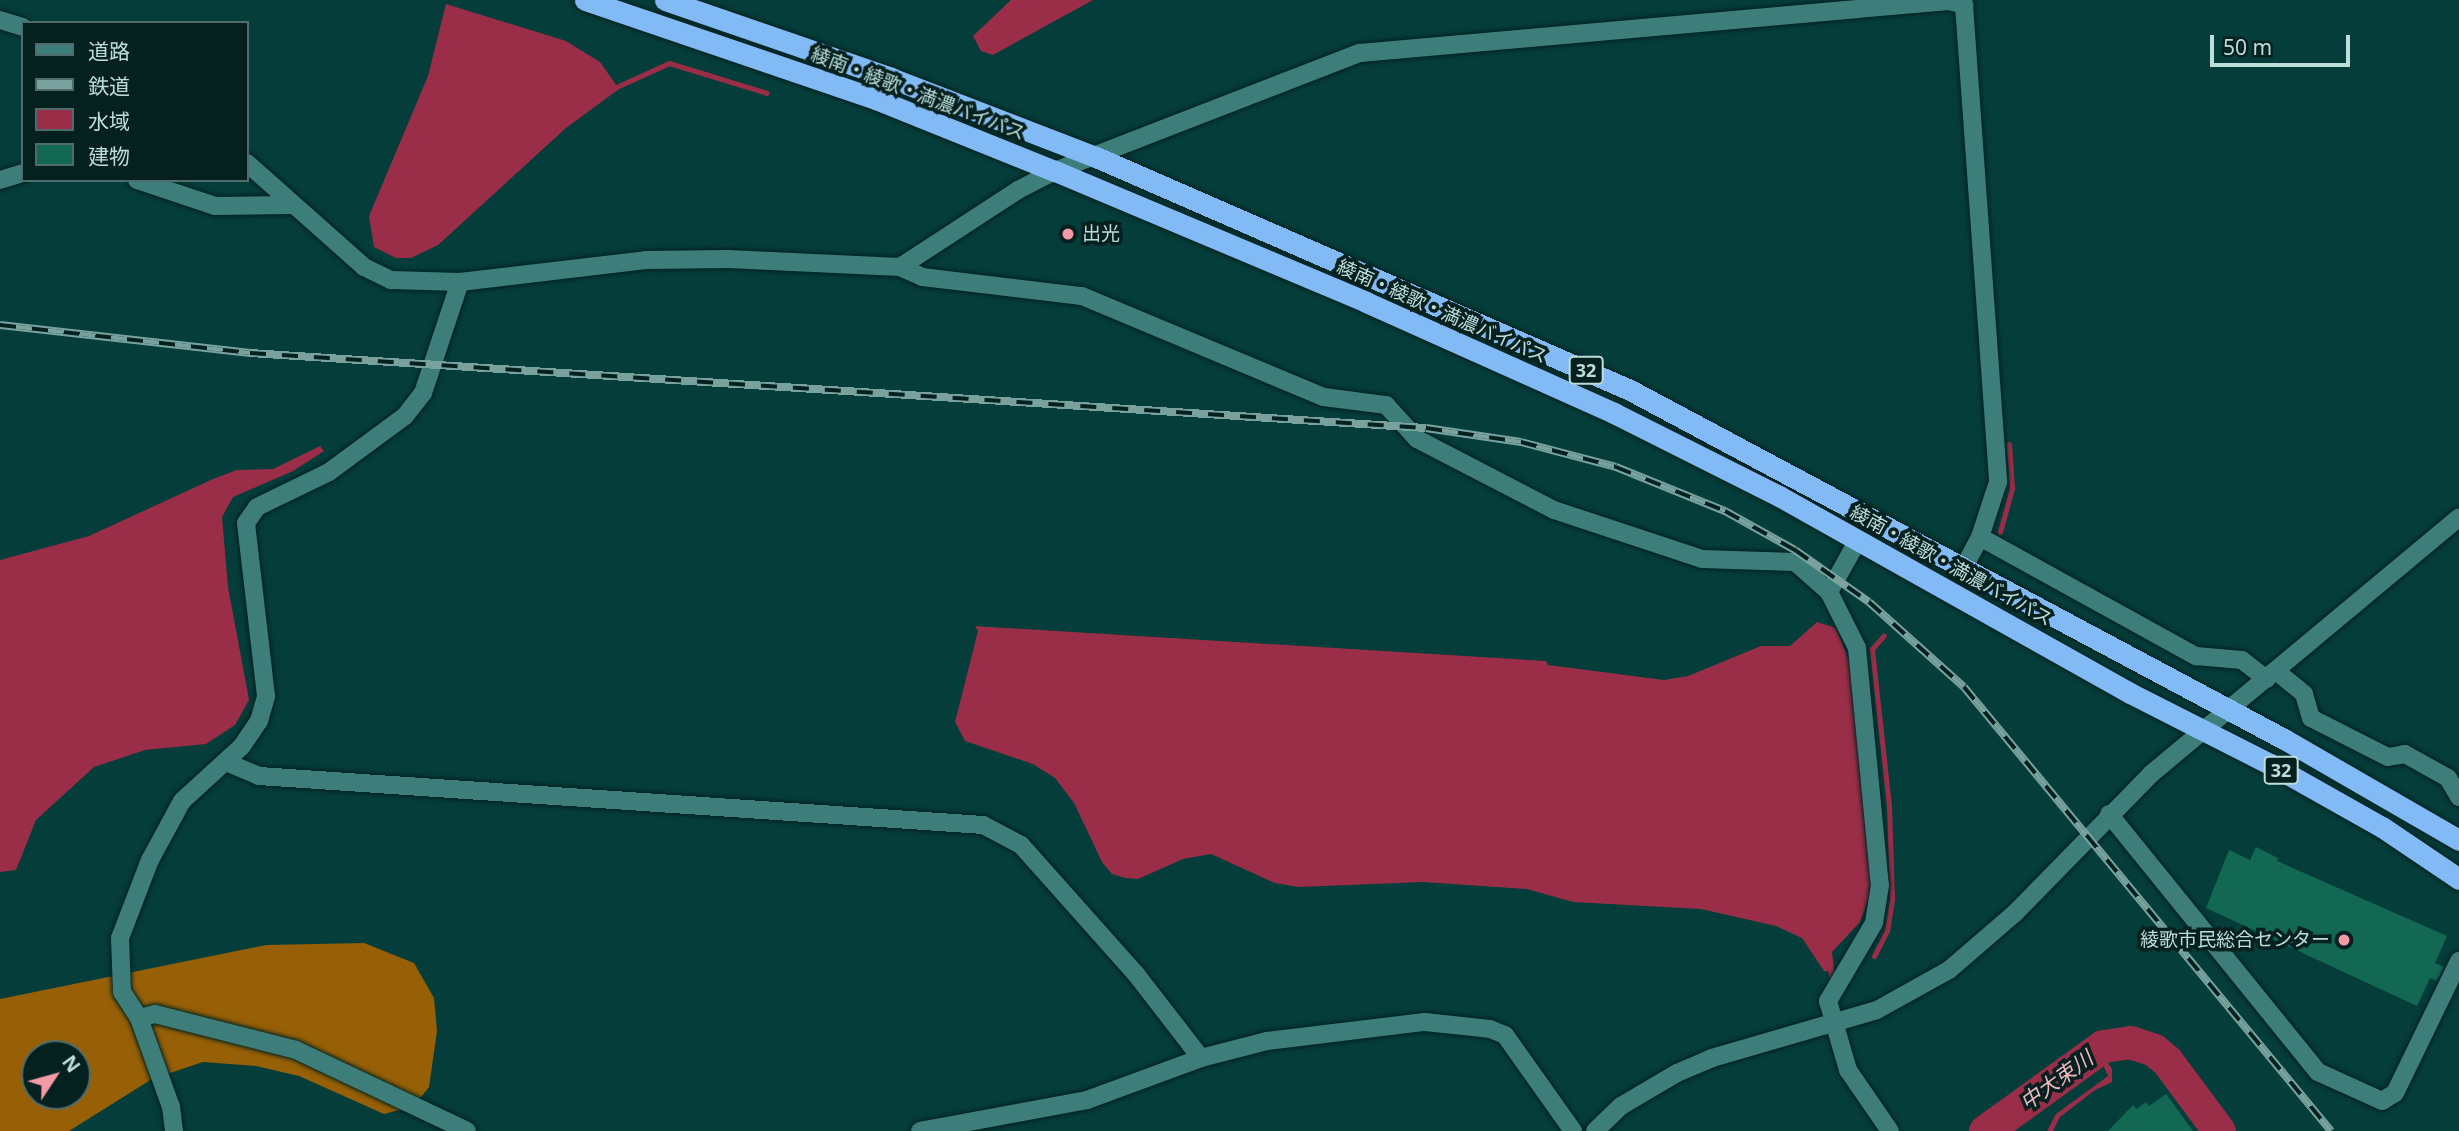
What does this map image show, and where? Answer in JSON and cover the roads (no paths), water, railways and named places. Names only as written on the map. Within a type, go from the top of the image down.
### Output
[{"type":"highway","name":"綾南・綾歌・満濃バイパス","points":[[585,0],[878,100],[1366,302],[1614,413],[1858,540],[2382,827],[2459,879]]},
{"type":"highway","name":"綾南・綾歌・満濃バイパス","points":[[666,0],[891,78],[1096,158],[1630,390],[2229,710],[2459,840]]},
{"type":"street","points":[[900,267],[996,203],[1055,172],[1360,53],[1936,2],[1967,3],[1998,482],[1980,537],[1964,567]]},
{"type":"street","points":[[0,20],[21,26]]},
{"type":"street","points":[[248,164],[363,267],[382,276],[423,284],[646,260],[900,267],[922,277],[1082,296],[1113,306],[1184,342],[1324,397],[1386,405],[1417,439],[1554,510],[1702,559],[1795,562],[1829,592],[1857,648],[1863,681],[1880,885],[1874,923],[1828,1001],[1848,1070],[1890,1131]]},
{"type":"street","points":[[0,180],[21,174]]},
{"type":"street","points":[[143,182],[215,206],[291,205]]},
{"type":"street","points":[[174,1131],[171,1107],[139,1018],[122,992],[120,938],[150,860],[182,801],[226,762],[259,721],[266,696],[246,523],[257,507],[329,472],[405,416],[423,393],[460,282]]},
{"type":"street","points":[[1595,1131],[1622,1106],[1677,1073],[1712,1058],[1836,1025],[1910,994],[1967,957],[2109,814],[2203,730],[2459,517]]},
{"type":"street","points":[[1980,537],[2196,656],[2242,660],[2271,675],[2304,694],[2311,718],[2388,757],[2405,754],[2448,778],[2459,797]]},
{"type":"street","points":[[1829,592],[1858,540]]},
{"type":"street","points":[[226,762],[259,776],[983,825],[1021,845],[1136,974],[1201,1058]]},
{"type":"street","points":[[2109,814],[2318,1072],[2382,1101],[2395,1093],[2459,961]]},
{"type":"street","points":[[139,1018],[155,1014],[296,1050],[467,1131]]},
{"type":"street","points":[[920,1131],[1087,1100],[1201,1058],[1266,1041],[1425,1022],[1490,1029],[1505,1035],[1573,1131]]},
{"type":"water","points":[[1011,0],[1093,0],[993,55],[981,51],[973,36]]},
{"type":"water","points":[[446,4],[566,41],[600,62],[619,89],[566,128],[438,245],[411,258],[396,258],[374,247],[369,216],[428,76]]},
{"type":"water","points":[[320,446],[324,451],[293,471],[233,497],[222,517],[228,587],[249,700],[235,725],[206,744],[145,750],[94,767],[36,820],[16,870],[0,872],[0,560],[89,536],[213,479],[237,470],[273,469]]},
{"type":"water","points":[[1817,622],[1836,628],[1852,669],[1871,861],[1869,897],[1860,922],[1832,952],[1836,986],[1832,987],[1828,971],[1824,971],[1802,938],[1776,926],[1701,909],[1573,902],[1527,889],[1423,882],[1299,887],[1275,883],[1211,854],[1183,859],[1138,879],[1125,878],[1112,874],[1102,862],[1074,803],[1055,778],[1033,764],[965,741],[955,722],[978,631],[975,626],[1546,661],[1548,665],[1664,680],[1688,676],[1761,646],[1790,646]]},
{"type":"water","points":[[2104,1057],[2112,1069],[2112,1082],[2095,1090],[2060,1117],[2053,1131],[2047,1131],[2056,1114],[2108,1076],[2100,1058]]},
{"type":"waterway","points":[[612,89],[669,63],[767,93]]},
{"type":"waterway","points":[[2000,532],[2012,488],[2009,444]]},
{"type":"waterway","points":[[1874,956],[1887,931],[1892,898],[1889,806],[1872,649],[1884,635]]},
{"type":"waterway","name":"中大束川","points":[[1985,1131],[2103,1046],[2130,1042],[2154,1050],[2167,1061],[2219,1131]]},
{"type":"waterway","points":[[2097,1050],[2103,1059]]},
{"type":"railway","points":[[0,325],[250,353],[1426,428],[1521,442],[1616,467],[1725,511],[1795,550],[1869,602],[1964,687],[2331,1131]]},
{"type":"place","name":"出光","points":[[1068,234]]},
{"type":"place","name":"綾歌市民総合センター","points":[[2344,940]]}]
